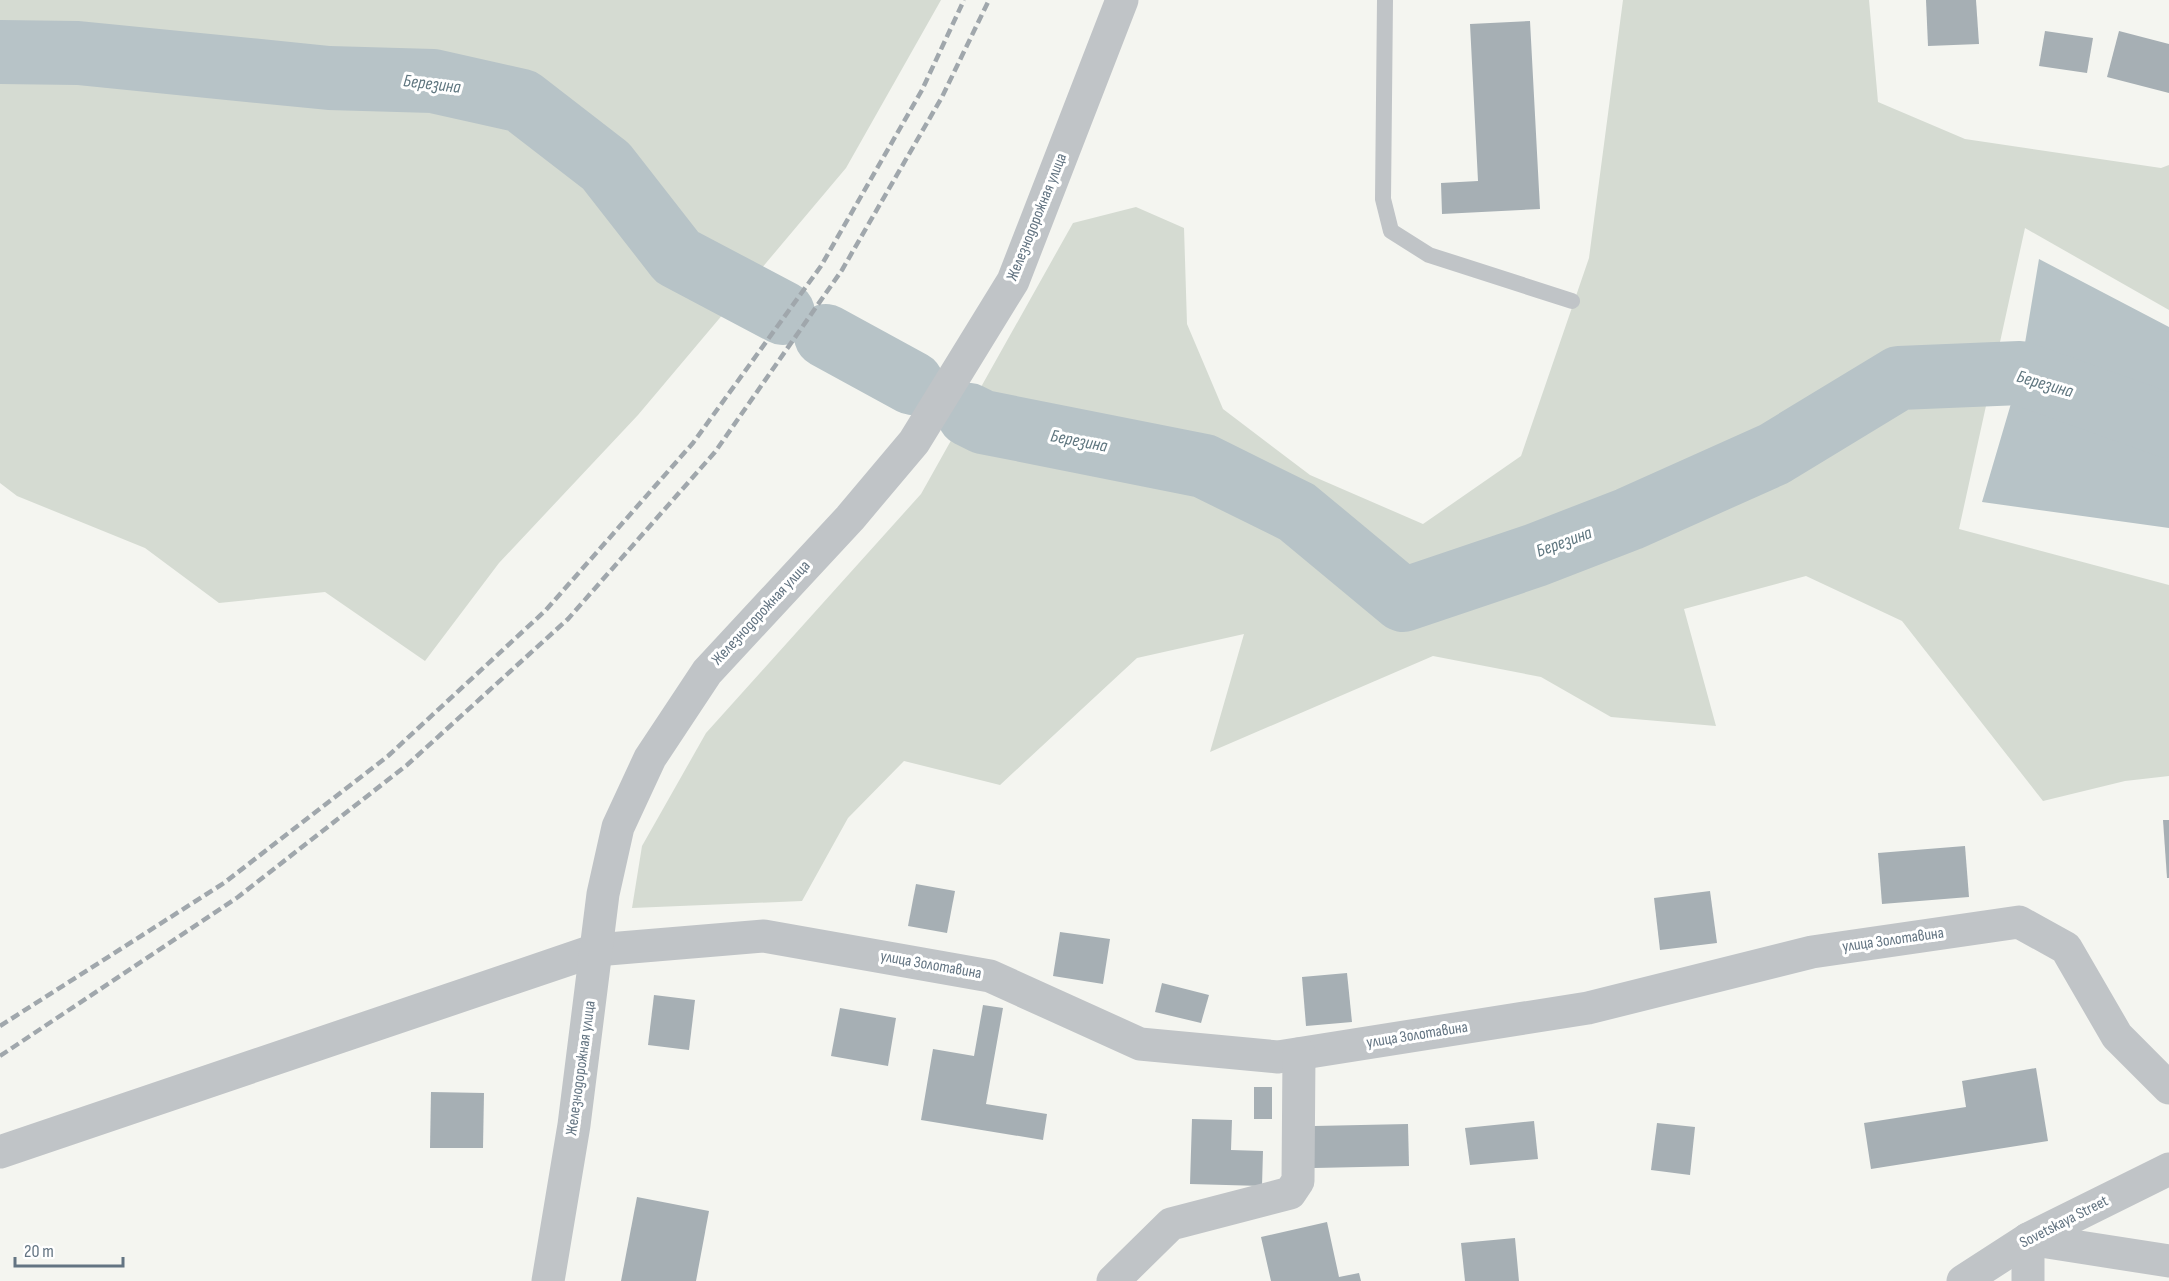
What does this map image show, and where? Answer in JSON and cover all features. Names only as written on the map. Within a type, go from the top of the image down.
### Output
[{"type":"street","name":"Железнодорожная улица","points":[[548,1281],[574,1125],[603,894],[618,827],[650,758],[707,672],[850,518],[914,442],[1013,281],[1122,0]]},
{"type":"street","name":"улица Золотавина","points":[[0,1152],[596,950],[764,936],[990,976],[1140,1044],[1278,1057],[1588,1008],[1812,952],[2019,922],[2066,948],[2117,1036],[2169,1088]]},
{"type":"street","points":[[1113,1281],[1171,1224],[1290,1193],[1298,1181],[1299,1054]]},
{"type":"street","name":"Sovetskaya Street","points":[[1963,1281],[2028,1239],[2169,1169]]},
{"type":"street","points":[[2028,1281],[2028,1239],[2169,1261]]},
{"type":"lane","points":[[1385,0],[1383,200],[1391,231],[1429,255],[1572,301]]},
{"type":"shaded area","points":[[0,0],[941,0],[846,168],[638,415],[499,563],[425,661],[325,592],[219,603],[145,548],[17,496],[0,483]]},
{"type":"shaded area","points":[[1623,0],[1869,0],[1878,102],[1965,139],[2161,168],[2169,165],[2169,310],[2025,228],[1959,529],[2169,585],[2169,776],[2125,781],[2043,801],[1902,621],[1806,576],[1684,609],[1716,726],[1611,717],[1541,677],[1433,656],[1210,752],[1244,634],[1137,658],[1000,785],[904,761],[848,818],[802,901],[632,908],[642,846],[706,733],[921,494],[1073,223],[1136,207],[1184,228],[1187,324],[1223,409],[1310,475],[1423,524],[1521,456],[1589,258]]},
{"type":"water","points":[[2039,259],[2169,327],[2169,528],[1982,502],[2020,373]]},
{"type":"building","points":[[1926,0],[1976,0],[1979,44],[1928,46]]},
{"type":"building","points":[[1530,21],[1540,209],[1442,214],[1441,183],[1478,181],[1470,24]]},
{"type":"building","points":[[2045,31],[2093,38],[2087,73],[2039,66]]},
{"type":"building","points":[[2119,31],[2169,44],[2169,93],[2107,77]]},
{"type":"building","points":[[2163,820],[2169,820],[2169,878],[2167,878]]},
{"type":"building","points":[[1965,846],[1969,897],[1882,904],[1878,853]]},
{"type":"building","points":[[916,884],[955,891],[947,933],[908,926]]},
{"type":"building","points":[[1710,891],[1717,943],[1660,950],[1654,898]]},
{"type":"building","points":[[1060,932],[1110,939],[1103,984],[1053,976]]},
{"type":"building","points":[[1347,973],[1352,1022],[1306,1026],[1302,977]]},
{"type":"building","points":[[1162,983],[1209,995],[1201,1023],[1155,1012]]},
{"type":"building","points":[[654,995],[695,1000],[689,1050],[648,1045]]},
{"type":"building","points":[[983,1005],[1003,1008],[986,1104],[1047,1114],[1043,1140],[921,1120],[933,1049],[974,1056]]},
{"type":"building","points":[[840,1008],[896,1018],[888,1066],[831,1056]]},
{"type":"building","points":[[2036,1068],[2048,1141],[1871,1169],[1864,1123],[1966,1107],[1962,1081]]},
{"type":"building","points":[[1254,1087],[1272,1087],[1272,1119],[1254,1119]]},
{"type":"building","points":[[431,1092],[484,1093],[483,1148],[430,1148]]},
{"type":"building","points":[[1192,1119],[1232,1120],[1231,1150],[1263,1151],[1262,1186],[1190,1184]]},
{"type":"building","points":[[1534,1121],[1538,1159],[1470,1165],[1465,1128]]},
{"type":"building","points":[[1657,1123],[1695,1127],[1690,1175],[1651,1170]]},
{"type":"building","points":[[1408,1124],[1409,1166],[1314,1168],[1314,1126]]},
{"type":"building","points":[[637,1197],[709,1211],[696,1281],[621,1281]]},
{"type":"building","points":[[1327,1222],[1339,1277],[1359,1273],[1361,1281],[1271,1281],[1261,1237]]},
{"type":"building","points":[[1515,1238],[1519,1281],[1465,1281],[1461,1243]]},
{"type":"waterway","name":"Березина","points":[[0,52],[78,53],[329,78],[433,81],[522,101],[606,166],[677,257],[783,313]]},
{"type":"waterway","name":"Березина","points":[[826,336],[912,383]]},
{"type":"waterway","name":"Березина","points":[[969,415],[983,422],[1204,466],[1297,512],[1403,600],[1536,555],[1629,519],[1774,454],[1899,378],[2020,373],[2169,426]]},
{"type":"railway","points":[[0,1026],[224,883],[388,756],[546,610],[693,443],[821,266],[922,90],[964,0]]},
{"type":"railway","points":[[0,1056],[238,897],[407,765],[568,619],[715,452],[842,270],[942,97],[989,0]]}]
